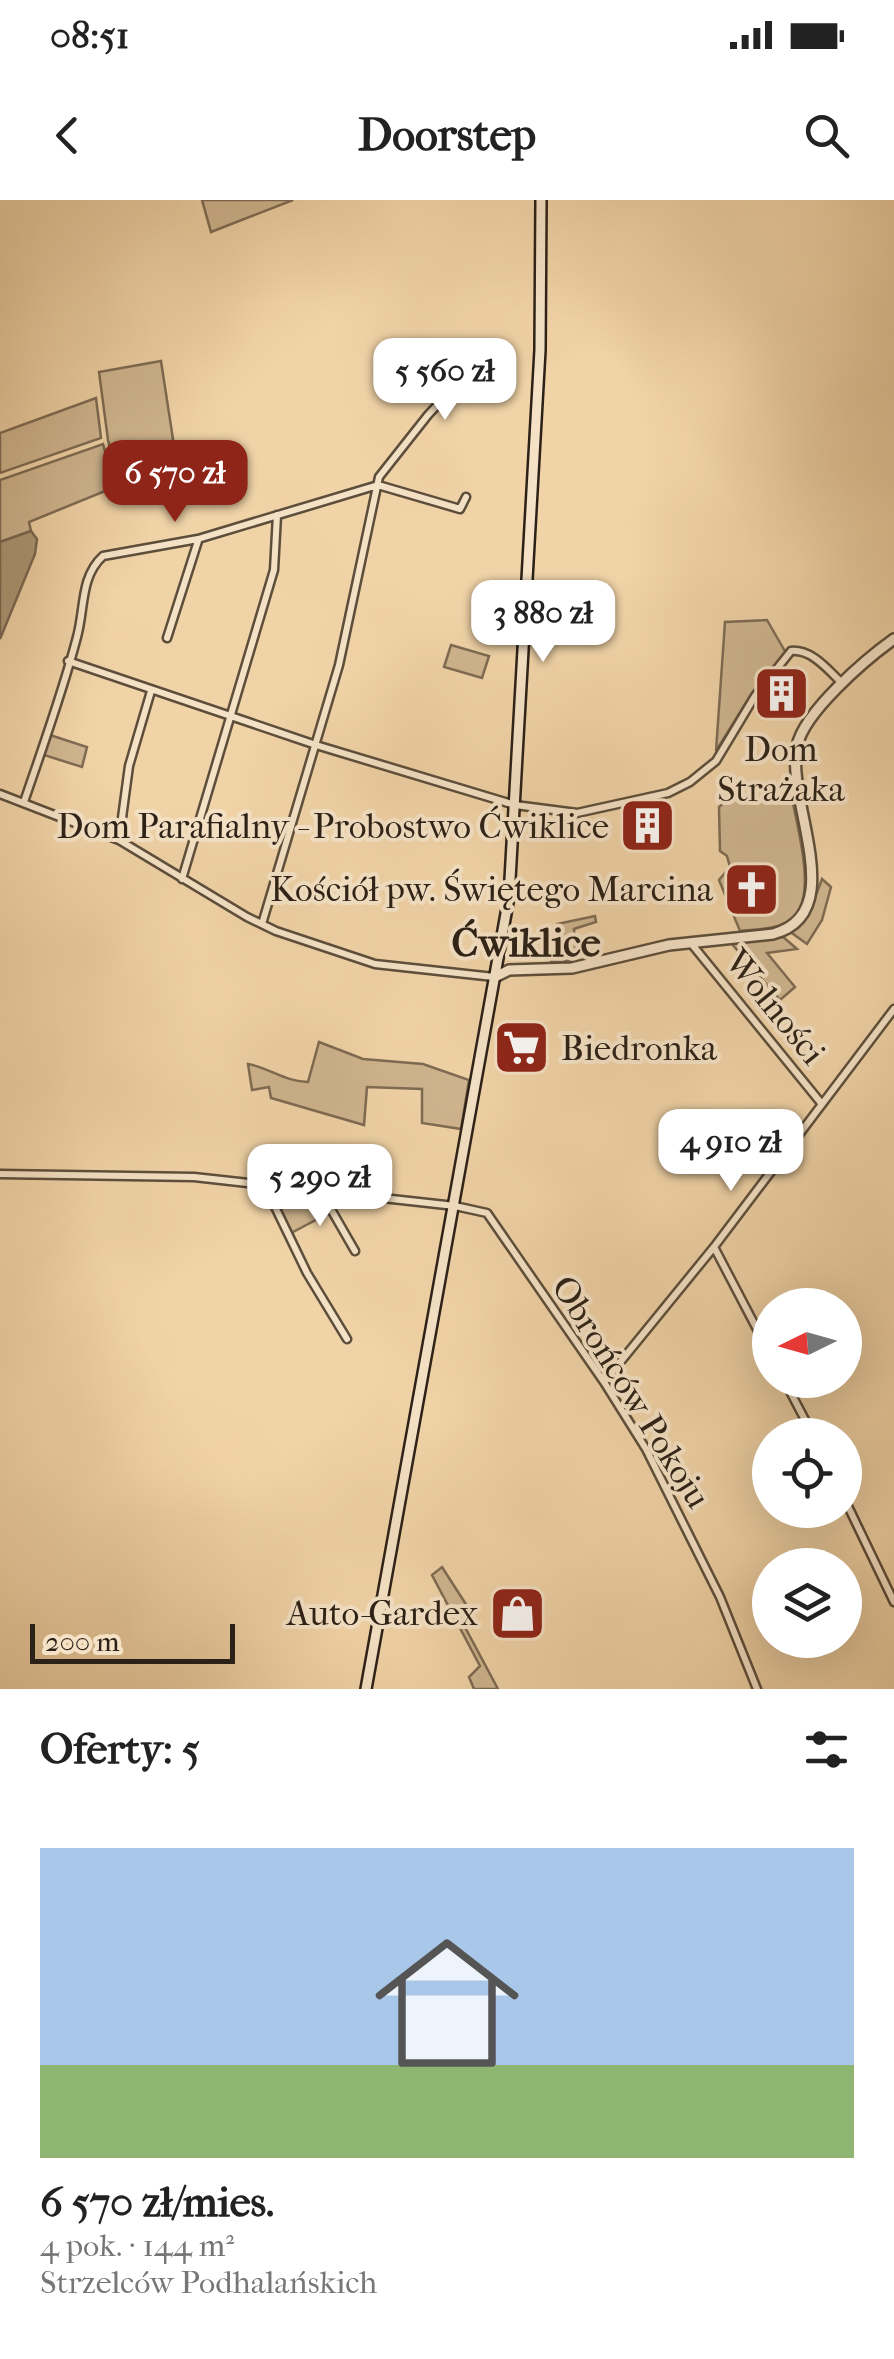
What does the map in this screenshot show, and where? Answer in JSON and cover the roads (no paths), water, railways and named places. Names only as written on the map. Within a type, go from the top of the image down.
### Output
[{"type":"main road","points":[[366,1689],[507,914],[540,350],[540,200]]},
{"type":"main road","points":[[497,976],[511,970],[590,966],[649,948],[784,931],[807,908],[812,894],[812,871],[794,770],[802,729],[842,684],[894,638]]},
{"type":"street","points":[[262,924],[338,666],[379,477],[406,441],[487,352]]},
{"type":"street","points":[[24,802],[77,637],[86,581],[98,560],[109,553],[198,540],[378,485],[460,509],[466,498]]},
{"type":"street","points":[[182,879],[274,570],[277,514]]},
{"type":"street","points":[[168,638],[198,540]]},
{"type":"street","points":[[68,661],[316,745],[515,805],[577,812],[668,793],[690,782],[716,761],[755,696],[791,651],[810,655],[842,684]]},
{"type":"street","points":[[120,840],[129,766],[151,691]]},
{"type":"street","points":[[0,794],[120,840],[262,924],[375,964],[485,978],[497,976]]},
{"type":"street","name":"Wolności","points":[[690,942],[822,1103]]},
{"type":"street","name":"Wolności","points":[[604,1382],[714,1247],[894,1009]]},
{"type":"street","name":"Obrońców Pokoju","points":[[0,1174],[263,1182],[482,1210],[490,1216],[604,1382],[646,1450],[696,1547],[757,1689]]},
{"type":"street","points":[[263,1182],[307,1273],[347,1339]]},
{"type":"street","points":[[321,1191],[355,1251]]},
{"type":"street","points":[[714,1247],[752,1320]]},
{"type":"street","points":[[858,1528],[894,1602]]},
{"type":"place","name":"Dom Strażaka","points":[[781,693]]},
{"type":"place","name":"Dom Parafialny - Probostwo Ćwiklice","points":[[648,826]]},
{"type":"place","name":"Kościół pw. Świętego Marcina","points":[[752,889]]},
{"type":"place","name":"Biedronka","points":[[522,1048]]},
{"type":"place","name":"Auto-Gardex","points":[[517,1613]]},
{"type":"district","name":"Ćwiklice","points":[[526,943]]}]
